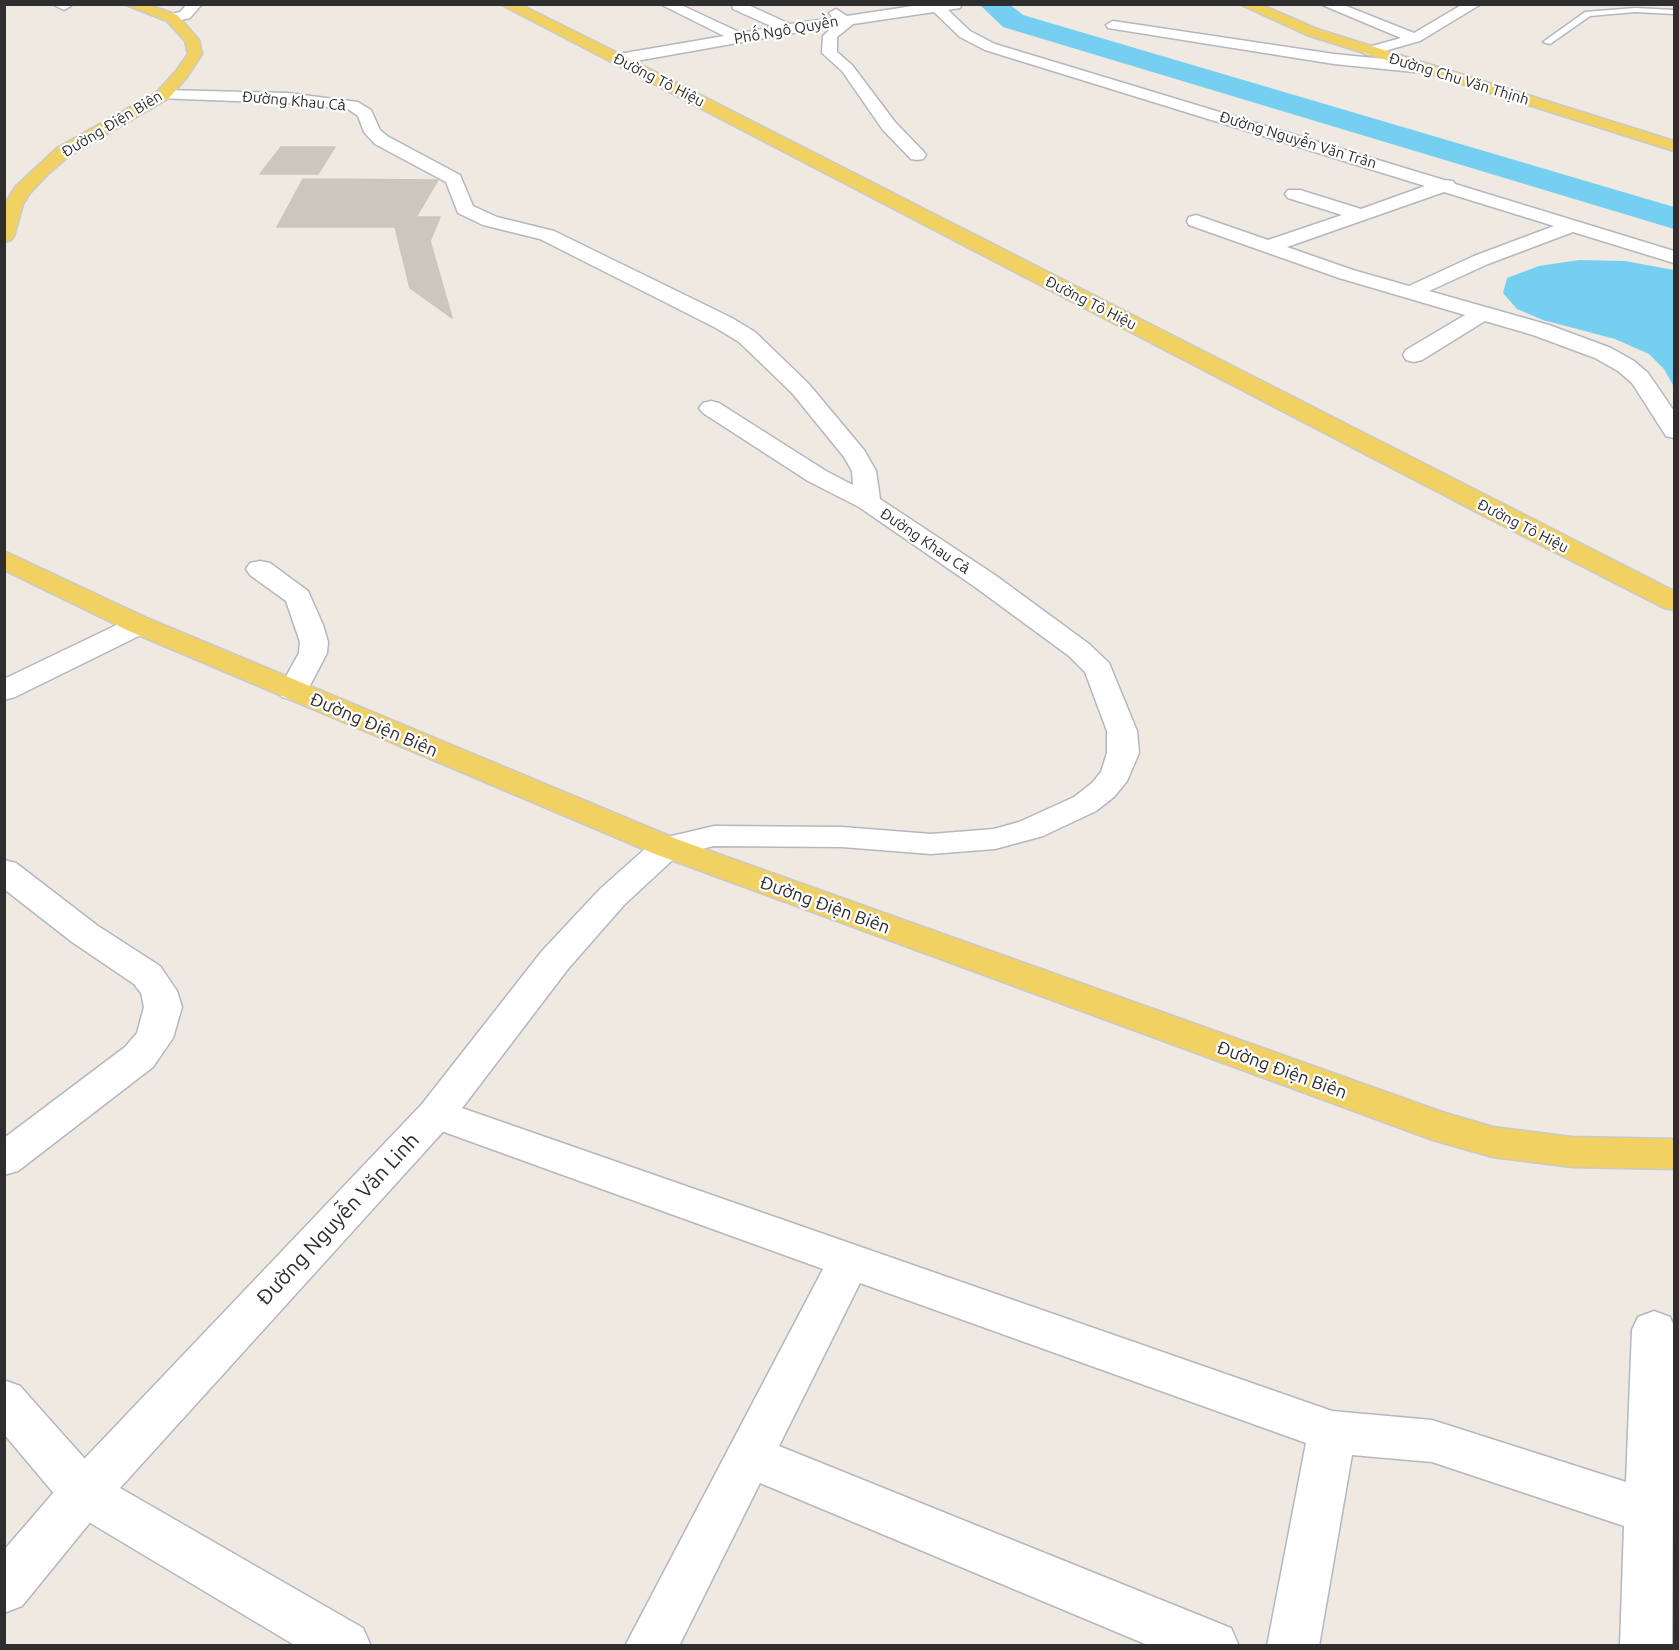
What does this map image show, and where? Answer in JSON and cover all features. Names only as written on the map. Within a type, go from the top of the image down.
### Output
[{"type":"main road","name":"Đường Điện Biên","points":[[4,236],[14,204],[22,190],[43,169],[63,152],[163,94],[182,74],[195,54],[192,40],[172,18],[131,4]]},
{"type":"main road","name":"Đường Tô Hiệu","points":[[507,4],[620,59],[1486,508],[1674,602]]},
{"type":"main road","name":"Đường Chu Văn Thịnh","points":[[1246,4],[1312,32],[1674,146]]},
{"type":"main road","name":"Đường Điện Biên","points":[[4,559],[139,625],[667,847],[1433,1125],[1493,1142],[1572,1152],[1674,1154]]},
{"type":"street","points":[[172,18],[185,15],[195,4]]},
{"type":"street","points":[[667,4],[740,38]]},
{"type":"street","points":[[825,4],[846,23],[830,36],[829,53],[847,68],[889,126],[917,155]]},
{"type":"street","points":[[1327,4],[1415,38]]},
{"type":"street","name":"Phố Ngô Quyền","points":[[620,59],[789,29],[947,5]]},
{"type":"street","name":"Đường Nguyễn Văn Trân","points":[[947,5],[965,34],[990,47],[1447,185],[1674,257]]},
{"type":"street","points":[[1370,51],[1415,38],[1471,5]]},
{"type":"street","points":[[738,6],[789,29]]},
{"type":"street","points":[[1113,25],[1334,59],[1424,68]]},
{"type":"street","name":"Đường Khau Cả","points":[[163,94],[286,98],[352,105],[365,113],[372,132],[381,140],[454,179],[465,209],[490,221],[548,235],[724,323],[747,337],[800,388],[855,455],[864,471],[868,502],[985,581],[1079,650],[1099,669],[1122,731],[1123,753],[1116,774],[1103,790],[1085,804],[1031,829],[995,838],[931,844],[830,837],[714,836],[667,847]]},
{"type":"street","points":[[1267,247],[1447,185]]},
{"type":"street","points":[[1294,195],[1362,214]]},
{"type":"street","points":[[1196,221],[1346,274],[1579,343],[1626,366],[1654,396],[1674,431]]},
{"type":"street","points":[[1409,292],[1481,260],[1575,225]]},
{"type":"street","points":[[1414,355],[1483,313]]},
{"type":"street","points":[[711,408],[817,476],[868,502]]},
{"type":"street","points":[[260,569],[298,597],[314,642],[313,653],[293,691]]},
{"type":"street","points":[[4,691],[139,625]]},
{"type":"street","name":"Đường Nguyễn Văn Linh","points":[[4,1589],[84,1493],[436,1114],[555,960],[612,897],[667,847]]},
{"type":"street","points":[[4,871],[86,934],[147,975],[159,990],[163,1007],[154,1038],[140,1057],[4,1160]]},
{"type":"street","points":[[436,1114],[1332,1432],[1432,1441],[1649,1512]]},
{"type":"street","points":[[651,1646],[850,1260]]},
{"type":"street","points":[[1646,1646],[1654,1330]]},
{"type":"street","points":[[4,1400],[84,1493],[345,1646]]},
{"type":"street","points":[[1293,1646],[1332,1432]]},
{"type":"street","points":[[749,1456],[1213,1646]]},
{"type":"lane","points":[[1547,42],[1588,14],[1635,10],[1674,12]]},
{"type":"water","points":[[1579,260],[1625,261],[1674,270],[1674,387],[1664,369],[1649,354],[1615,339],[1543,320],[1517,309],[1503,293],[1507,278],[1539,266]]},
{"type":"building","points":[[281,147],[335,147],[318,174],[260,174]]},
{"type":"building","points":[[303,179],[438,180],[416,217],[440,217],[430,241],[452,318],[410,288],[395,227],[277,227]]},
{"type":"waterway","points":[[992,4],[1013,21],[1674,218]]}]
